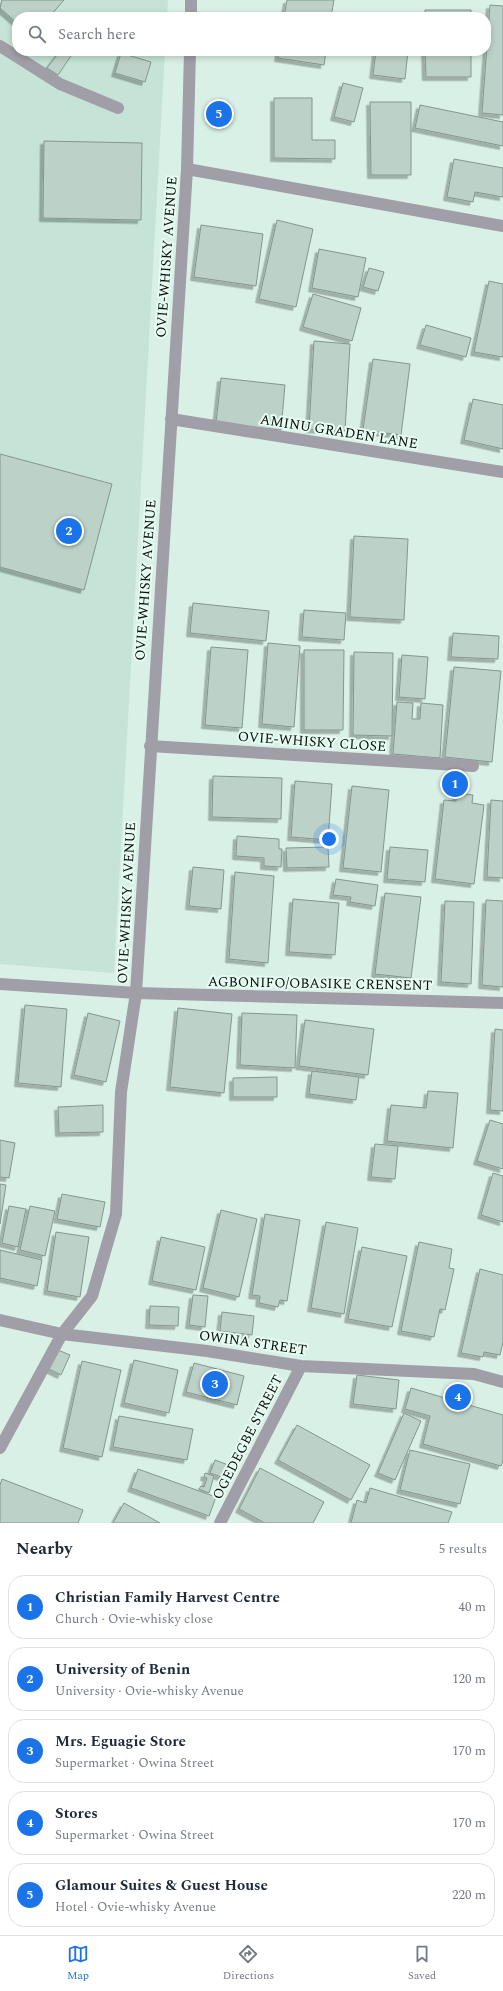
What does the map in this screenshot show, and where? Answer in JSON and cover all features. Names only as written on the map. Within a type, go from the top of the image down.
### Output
[{"type":"street","points":[[191,0],[191,12]]},
{"type":"street","points":[[0,46],[12,54]]},
{"type":"street","points":[[16,56],[60,84],[118,108]]},
{"type":"street","name":"OVIE-WHISKY AVENUE","points":[[0,1448],[62,1334],[92,1296],[116,1214],[121,1092],[136,993],[186,169],[190,56]]},
{"type":"street","name":"OVIE-WHISKY AVENUE","points":[[186,169],[503,226]]},
{"type":"street","name":"AMINU GRADEN LANE","points":[[171,419],[503,472]]},
{"type":"street","name":"OVIE-WHISKY CLOSE","points":[[150,746],[473,766]]},
{"type":"street","name":"AGBONIFO/OBASIKE CRENSENT","points":[[0,984],[136,993],[503,1003]]},
{"type":"street","name":"OWINA STREET","points":[[0,1320],[62,1334],[207,1351],[301,1366],[474,1374],[503,1382]]},
{"type":"street","name":"OGEDEGBE STREET","points":[[220,1523],[301,1366]]},
{"type":"shaded area","points":[[0,0],[168,0],[167,12],[12,12],[12,56],[165,56],[114,973],[0,964]]},
{"type":"building","points":[[2,0],[64,0],[53,12],[12,12],[12,19],[0,8]]},
{"type":"building","points":[[287,0],[334,0],[332,12],[285,12]]},
{"type":"building","points":[[490,5],[503,6],[503,115],[482,113],[486,56],[491,56],[491,12],[489,12]]},
{"type":"building","points":[[425,10],[471,10],[471,12],[425,12]]},
{"type":"building","points":[[56,56],[71,56],[58,75],[47,68]]},
{"type":"building","points":[[120,56],[131,56],[151,62],[145,82],[115,73]]},
{"type":"building","points":[[278,56],[325,56],[324,65],[278,58]]},
{"type":"building","points":[[375,56],[407,56],[405,79],[373,75]]},
{"type":"building","points":[[425,56],[471,56],[471,77],[426,77]]},
{"type":"building","points":[[343,83],[363,88],[354,122],[334,117]]},
{"type":"building","points":[[274,98],[312,98],[312,140],[335,140],[335,159],[274,158]]},
{"type":"building","points":[[370,102],[411,102],[411,175],[371,175]]},
{"type":"building","points":[[420,105],[503,122],[503,146],[415,128]]},
{"type":"building","points":[[44,141],[142,143],[141,220],[43,218]]},
{"type":"building","points":[[454,159],[503,168],[503,197],[475,192],[473,202],[447,197]]},
{"type":"building","points":[[277,220],[313,229],[296,307],[259,299]]},
{"type":"building","points":[[201,225],[263,234],[256,286],[194,277]]},
{"type":"building","points":[[319,249],[366,258],[358,297],[312,288]]},
{"type":"building","points":[[369,268],[384,272],[378,291],[363,287]]},
{"type":"building","points":[[489,281],[503,284],[503,357],[474,352]]},
{"type":"building","points":[[313,294],[361,308],[352,341],[303,327]]},
{"type":"building","points":[[426,325],[471,338],[466,357],[420,345]]},
{"type":"building","points":[[314,341],[350,344],[345,431],[309,429]]},
{"type":"building","points":[[373,359],[410,364],[401,435],[363,430]]},
{"type":"building","points":[[221,378],[285,385],[281,430],[216,423]]},
{"type":"building","points":[[473,399],[503,405],[503,449],[464,440]]},
{"type":"building","points":[[0,454],[112,484],[84,590],[0,567]]},
{"type":"building","points":[[354,536],[408,539],[404,620],[350,617]]},
{"type":"building","points":[[193,603],[269,611],[266,641],[190,633]]},
{"type":"building","points":[[304,610],[346,613],[344,640],[302,637]]},
{"type":"building","points":[[453,633],[499,636],[498,659],[451,657]]},
{"type":"building","points":[[268,643],[300,646],[294,727],[262,724]]},
{"type":"building","points":[[211,647],[248,650],[242,728],[205,725]]},
{"type":"building","points":[[304,650],[344,650],[343,730],[304,730]]},
{"type":"building","points":[[354,652],[393,653],[392,736],[353,735]]},
{"type":"building","points":[[402,655],[428,657],[425,699],[399,697]]},
{"type":"building","points":[[454,667],[501,671],[492,762],[445,757]]},
{"type":"building","points":[[397,702],[413,703],[412,719],[420,719],[421,703],[443,705],[440,758],[393,754]]},
{"type":"building","points":[[213,776],[282,778],[281,819],[212,817]]},
{"type":"building","points":[[295,781],[332,784],[328,840],[291,837]]},
{"type":"building","points":[[352,786],[389,790],[381,872],[343,868]]},
{"type":"building","points":[[457,793],[473,795],[472,803],[484,805],[474,884],[435,879],[444,800],[456,801]]},
{"type":"building","points":[[491,800],[503,801],[503,878],[487,877]]},
{"type":"building","points":[[237,836],[279,839],[279,849],[282,849],[281,867],[264,866],[264,858],[236,856]]},
{"type":"building","points":[[328,847],[329,867],[287,868],[286,848]]},
{"type":"building","points":[[390,847],[428,850],[425,882],[387,879]]},
{"type":"building","points":[[193,867],[224,870],[221,909],[189,906]]},
{"type":"building","points":[[235,872],[274,876],[268,963],[229,959]]},
{"type":"building","points":[[336,879],[378,885],[375,906],[350,902],[351,897],[333,895]]},
{"type":"building","points":[[385,893],[421,897],[411,978],[375,974]]},
{"type":"building","points":[[293,899],[339,903],[335,955],[289,952]]},
{"type":"building","points":[[486,900],[503,901],[503,987],[482,985]]},
{"type":"building","points":[[445,901],[474,902],[471,984],[441,982]]},
{"type":"building","points":[[25,1005],[67,1009],[61,1087],[18,1083]]},
{"type":"building","points":[[178,1008],[232,1014],[224,1093],[170,1087]]},
{"type":"building","points":[[88,1013],[120,1021],[106,1082],[74,1075]]},
{"type":"building","points":[[242,1013],[297,1015],[295,1068],[240,1065]]},
{"type":"building","points":[[305,1020],[374,1029],[368,1075],[299,1066]]},
{"type":"building","points":[[495,1029],[503,1030],[503,1111],[490,1110]]},
{"type":"building","points":[[312,1071],[359,1077],[356,1100],[309,1094]]},
{"type":"building","points":[[277,1077],[277,1097],[233,1097],[233,1078]]},
{"type":"building","points":[[428,1091],[458,1093],[453,1148],[387,1141],[391,1105],[426,1108]]},
{"type":"building","points":[[103,1105],[103,1132],[59,1133],[58,1107]]},
{"type":"building","points":[[490,1120],[503,1124],[503,1169],[477,1161]]},
{"type":"building","points":[[0,1140],[15,1143],[9,1178],[0,1177]]},
{"type":"building","points":[[375,1144],[398,1146],[395,1179],[371,1177]]},
{"type":"building","points":[[493,1173],[503,1176],[503,1222],[481,1215]]},
{"type":"building","points":[[0,1184],[6,1185],[0,1224]]},
{"type":"building","points":[[62,1194],[105,1202],[100,1227],[57,1219]]},
{"type":"building","points":[[9,1206],[26,1209],[18,1247],[2,1243]]},
{"type":"building","points":[[30,1206],[55,1211],[45,1256],[20,1250]]},
{"type":"building","points":[[221,1210],[257,1219],[239,1297],[203,1288]]},
{"type":"building","points":[[265,1214],[300,1220],[287,1301],[280,1300],[278,1307],[259,1303],[260,1296],[252,1295]]},
{"type":"building","points":[[326,1222],[358,1228],[344,1314],[311,1308]]},
{"type":"building","points":[[56,1232],[89,1237],[80,1297],[47,1291]]},
{"type":"building","points":[[161,1237],[205,1247],[196,1290],[152,1281]]},
{"type":"building","points":[[419,1242],[452,1249],[449,1268],[454,1269],[445,1310],[440,1309],[434,1337],[401,1331]]},
{"type":"building","points":[[362,1247],[407,1256],[392,1327],[348,1319]]},
{"type":"building","points":[[0,1250],[42,1260],[37,1286],[0,1278]]},
{"type":"building","points":[[480,1269],[503,1275],[503,1342],[500,1355],[484,1352],[483,1357],[461,1353]]},
{"type":"building","points":[[193,1295],[208,1296],[205,1327],[189,1325]]},
{"type":"building","points":[[150,1306],[179,1307],[178,1326],[149,1325]]},
{"type":"building","points":[[222,1312],[254,1316],[252,1335],[220,1331]]},
{"type":"building","points":[[58,1350],[70,1355],[61,1375],[49,1369]]},
{"type":"building","points":[[134,1360],[178,1370],[169,1413],[124,1403]]},
{"type":"building","points":[[82,1361],[121,1370],[102,1457],[63,1448]]},
{"type":"building","points":[[194,1363],[244,1376],[237,1405],[186,1392]]},
{"type":"building","points":[[357,1375],[399,1380],[396,1409],[353,1404]]},
{"type":"building","points":[[411,1388],[503,1415],[503,1460],[501,1466],[423,1444],[430,1416],[405,1409]]},
{"type":"building","points":[[404,1413],[421,1421],[395,1480],[378,1473]]},
{"type":"building","points":[[119,1416],[193,1429],[187,1460],[113,1447]]},
{"type":"building","points":[[297,1425],[370,1465],[351,1500],[278,1460]]},
{"type":"building","points":[[410,1450],[470,1464],[460,1504],[400,1490]]},
{"type":"building","points":[[215,1460],[231,1466],[227,1479],[210,1473]]},
{"type":"building","points":[[260,1468],[324,1502],[313,1523],[265,1523],[239,1509]]},
{"type":"building","points":[[138,1469],[216,1497],[209,1516],[131,1488]]},
{"type":"building","points":[[205,1473],[214,1476],[209,1493],[199,1489],[201,1486],[204,1487],[207,1478],[204,1477]]},
{"type":"building","points":[[2,1479],[83,1510],[78,1523],[0,1523],[0,1485]]},
{"type":"building","points":[[370,1488],[452,1512],[448,1523],[351,1523],[357,1500],[366,1503]]},
{"type":"building","points":[[124,1503],[160,1523],[113,1523]]},
{"type":"place","name":"Glamour Suites & Guest House","points":[[219,114]]},
{"type":"place","name":"University of Benin","points":[[69,531]]},
{"type":"place","name":"Christian Family Harvest Centre","points":[[455,784]]},
{"type":"place","name":"Mrs. Eguagie Store","points":[[215,1384]]},
{"type":"place","name":"Stores","points":[[458,1397]]}]
